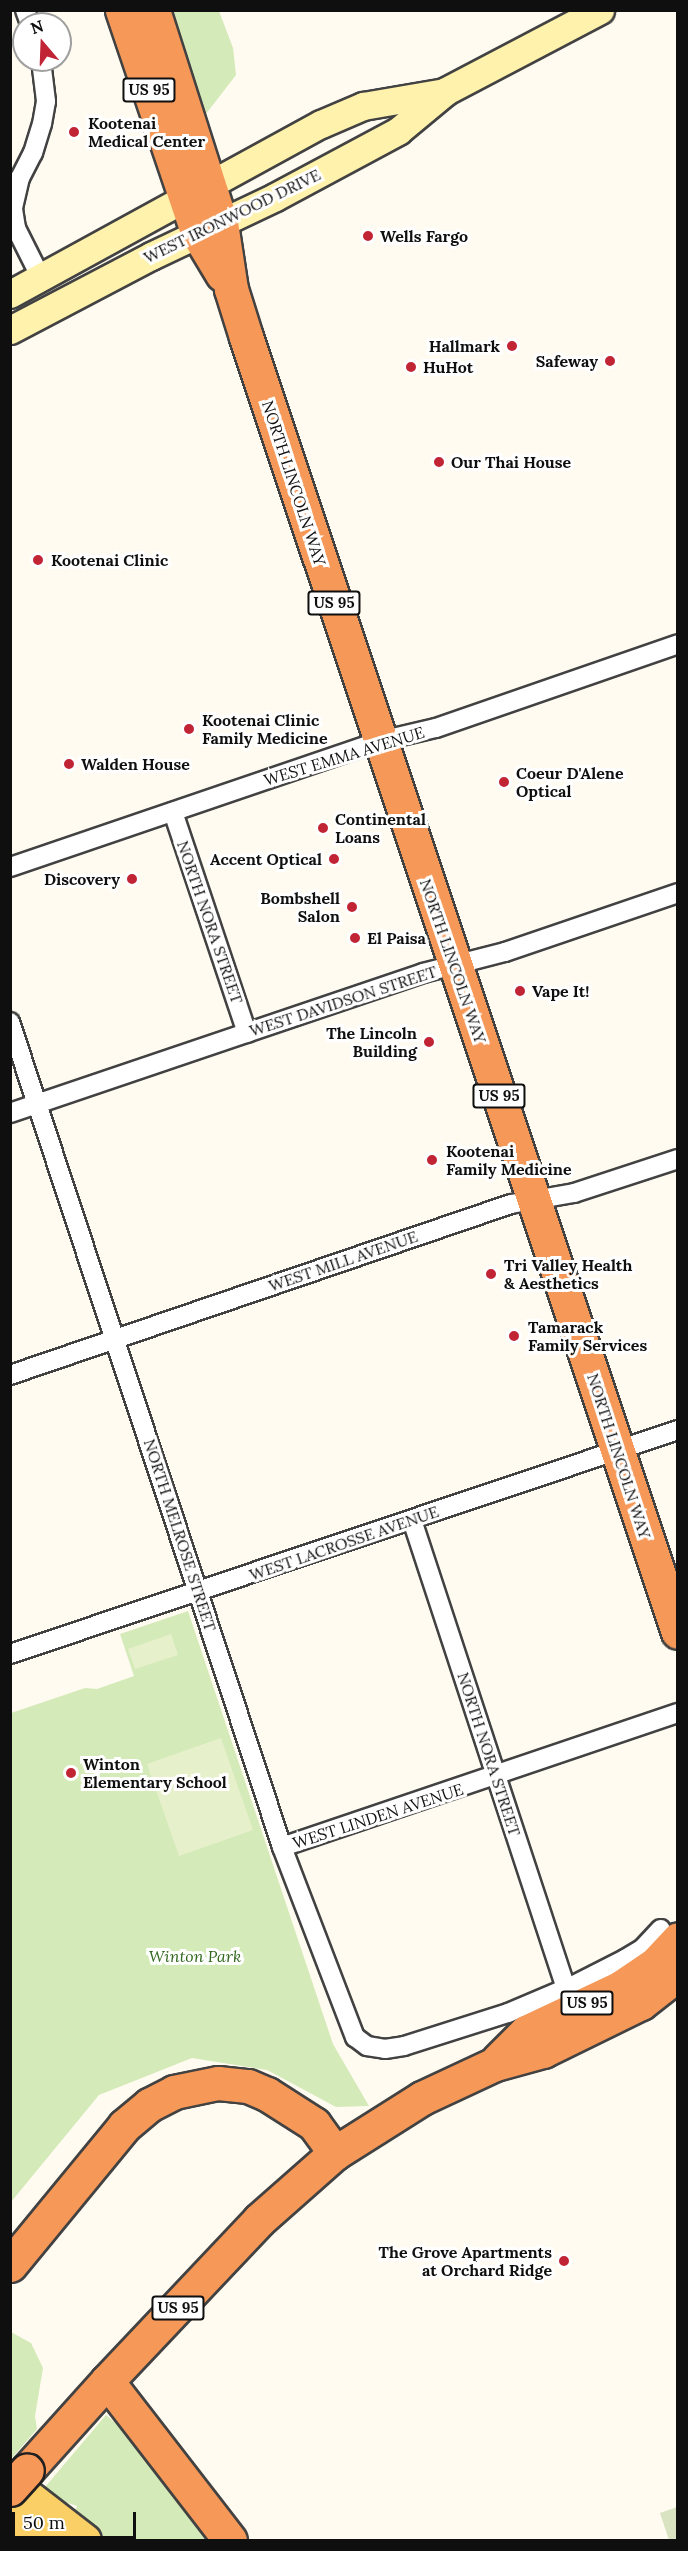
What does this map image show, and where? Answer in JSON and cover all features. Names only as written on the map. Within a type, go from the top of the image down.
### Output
[{"type":"highway","name":"US 95","points":[[122,10],[198,192],[210,228]]},
{"type":"highway","name":"US 95","points":[[153,10],[198,192]]},
{"type":"highway","name":"NORTH LINCOLN WAY","points":[[210,228],[678,1632]]},
{"type":"highway","name":"US 95","points":[[495,2064],[526,2032],[621,1987],[655,1964],[669,1934]]},
{"type":"highway","name":"US 95","points":[[16,2480],[260,2220],[335,2153],[422,2098],[495,2064],[543,2050],[641,2003],[678,1974]]},
{"type":"highway","points":[[10,2265],[123,2126],[149,2105],[174,2092],[218,2083],[248,2086],[267,2094],[315,2124],[335,2153]]},
{"type":"highway","points":[[107,2381],[230,2541]]},
{"type":"main road","points":[[16,2480],[86,2541]]},
{"type":"main road","points":[[10,2515],[43,2541]]},
{"type":"street","name":"WEST IRONWOOD DRIVE","points":[[10,330],[398,131],[446,91],[600,10]]},
{"type":"street","points":[[41,278],[16,228],[13,208],[20,178],[33,153],[42,124],[46,101],[42,72]]},
{"type":"street","name":"WEST IRONWOOD DRIVE","points":[[10,294],[321,124],[363,106],[446,91]]},
{"type":"street","name":"WEST EMMA AVENUE","points":[[10,867],[380,741],[436,728],[678,644]]},
{"type":"street","name":"NORTH NORA STREET","points":[[172,812],[247,1033]]},
{"type":"street","name":"WEST DAVIDSON STREET","points":[[10,1113],[423,973],[504,952],[678,893]]},
{"type":"street","name":"NORTH MELROSE STREET","points":[[10,1022],[117,1338],[282,1847],[351,2031],[362,2043],[385,2049],[404,2046],[508,2013],[566,1988]]},
{"type":"street","name":"WEST MILL AVENUE","points":[[10,1375],[511,1204],[574,1193],[678,1158]]},
{"type":"street","name":"WEST LACROSSE AVENUE","points":[[10,1654],[678,1430]]},
{"type":"street","name":"NORTH NORA STREET","points":[[412,1520],[566,1988]]},
{"type":"street","name":"WEST LINDEN AVENUE","points":[[282,1847],[496,1777],[678,1713]]},
{"type":"street","points":[[566,1988],[626,1959],[669,1934]]},
{"type":"green space","points":[[165,11],[219,11],[233,48],[236,75],[202,119]]},
{"type":"green space","name":"Winton Park","points":[[188,1611],[333,2044],[369,2106],[336,2107],[267,2070],[192,2058],[99,2095],[11,2202],[11,1713],[85,1688],[97,1689],[134,1676],[120,1634]]},
{"type":"green space","points":[[171,1634],[178,1655],[135,1669],[128,1649]]},
{"type":"green space","points":[[221,1738],[253,1830],[179,1856],[147,1764]]},
{"type":"green space","points":[[11,2332],[31,2343],[43,2368],[35,2416],[37,2429],[12,2458]]},
{"type":"green space","points":[[106,2415],[119,2426],[156,2468],[210,2540],[100,2540],[60,2509],[75,2511],[77,2506],[65,2502],[45,2487]]},
{"type":"green space","points":[[677,2507],[677,2540],[669,2540],[660,2513]]},
{"type":"place","name":"Kootenai Medical Center","points":[[74,132]]},
{"type":"place","name":"Wells Fargo","points":[[368,236]]},
{"type":"place","name":"Hallmark","points":[[512,346]]},
{"type":"place","name":"Safeway","points":[[610,361]]},
{"type":"place","name":"HuHot","points":[[411,367]]},
{"type":"place","name":"Our Thai House","points":[[439,462]]},
{"type":"place","name":"Kootenai Clinic","points":[[38,560]]},
{"type":"place","name":"Kootenai Clinic Family Medicine","points":[[189,729]]},
{"type":"place","name":"Walden House","points":[[69,764]]},
{"type":"place","name":"Coeur D'Alene Optical","points":[[504,782]]},
{"type":"place","name":"Continental Loans","points":[[323,828]]},
{"type":"place","name":"Accent Optical","points":[[334,859]]},
{"type":"place","name":"Discovery","points":[[132,879]]},
{"type":"place","name":"Bombshell Salon","points":[[352,907]]},
{"type":"place","name":"El Paisa","points":[[355,938]]},
{"type":"place","name":"Vape It!","points":[[520,991]]},
{"type":"place","name":"The Lincoln Building","points":[[429,1042]]},
{"type":"place","name":"Kootenai Family Medicine","points":[[432,1160]]},
{"type":"place","name":"Tri Valley Health & Aesthetics","points":[[491,1274]]},
{"type":"place","name":"Tamarack Family Services","points":[[514,1336]]},
{"type":"place","name":"Winton Elementary School","points":[[71,1773]]},
{"type":"place","name":"The Grove Apartments at Orchard Ridge","points":[[564,2261]]}]
